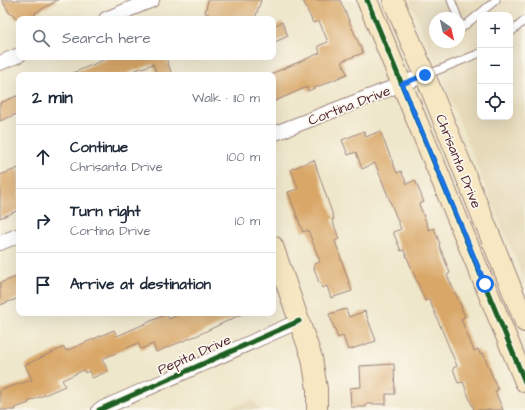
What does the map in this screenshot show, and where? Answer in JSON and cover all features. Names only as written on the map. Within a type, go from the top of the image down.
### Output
[{"type":"street","points":[[113,16],[152,0]]},
{"type":"street","name":"Chrisanta Drive","points":[[367,0],[525,382]]},
{"type":"street","name":"Chrisanta Drive","points":[[393,0],[525,322]]},
{"type":"street","points":[[0,63],[16,56]]},
{"type":"street","name":"Cortina Drive","points":[[276,133],[425,75]]},
{"type":"street","points":[[0,243],[16,237]]},
{"type":"street","points":[[276,255],[312,358],[317,389],[317,410]]},
{"type":"street","name":"Pepita Drive","points":[[99,410],[299,321]]},
{"type":"lane","points":[[451,0],[456,12]]},
{"type":"lane","points":[[465,26],[496,0]]},
{"type":"lane","points":[[513,30],[525,20]]},
{"type":"lane","points":[[425,75],[477,54]]},
{"type":"shaded area","points":[[410,0],[525,0],[525,283],[430,48],[465,48],[465,12],[429,12],[429,47]]},
{"type":"shaded area","points":[[252,400],[261,410],[225,410]]},
{"type":"building","points":[[2,0],[58,0],[32,16],[16,16],[16,19],[12,13],[10,14]]},
{"type":"building","points":[[208,0],[261,0],[256,16],[208,16],[209,14],[205,13]]},
{"type":"building","points":[[303,0],[340,0],[363,53],[342,61],[347,74],[308,91],[307,87],[276,101],[275,72],[320,53],[318,46],[328,42],[319,21],[313,23]]},
{"type":"building","points":[[282,22],[288,36],[276,42],[276,25]]},
{"type":"building","points":[[104,60],[167,60],[171,72],[156,72],[153,64],[130,72],[75,72]]},
{"type":"building","points":[[16,96],[16,114],[0,121],[0,103]]},
{"type":"building","points":[[364,131],[366,137],[380,131],[397,173],[401,171],[407,184],[415,180],[424,202],[419,204],[429,230],[434,228],[450,273],[447,275],[465,317],[461,319],[474,351],[478,349],[480,354],[483,353],[498,390],[495,391],[503,410],[474,410],[463,382],[458,383],[453,368],[457,366],[429,299],[425,301],[404,250],[401,251],[393,232],[401,229],[375,163],[362,169],[356,152],[348,155],[342,140]]},
{"type":"building","points":[[314,160],[334,219],[332,219],[339,239],[335,241],[352,291],[331,298],[327,286],[322,288],[320,282],[319,283],[314,264],[320,262],[308,230],[303,232],[288,192],[298,189],[291,169]]},
{"type":"building","points":[[16,169],[16,211],[0,218],[0,175]]},
{"type":"building","points":[[16,277],[16,299],[0,305],[0,283]]},
{"type":"building","points":[[346,309],[349,317],[365,311],[376,341],[348,350],[343,336],[338,338],[329,314]]},
{"type":"building","points":[[162,316],[168,316],[169,319],[176,316],[238,316],[198,335],[156,352],[153,344],[141,349],[138,343],[102,359],[108,371],[92,378],[89,371],[85,373],[84,370],[62,380],[65,386],[15,408],[16,410],[0,410],[0,390],[32,380],[25,365],[64,347],[66,351],[114,330],[117,336]]},
{"type":"building","points":[[394,364],[395,394],[386,394],[386,404],[366,404],[366,407],[351,407],[350,388],[361,387],[360,366]]},
{"type":"cycle path","points":[[367,0],[525,382]]},
{"type":"cycle path","points":[[99,410],[299,321]]},
{"type":"route","points":[[425,75],[402,84],[485,284]]}]
